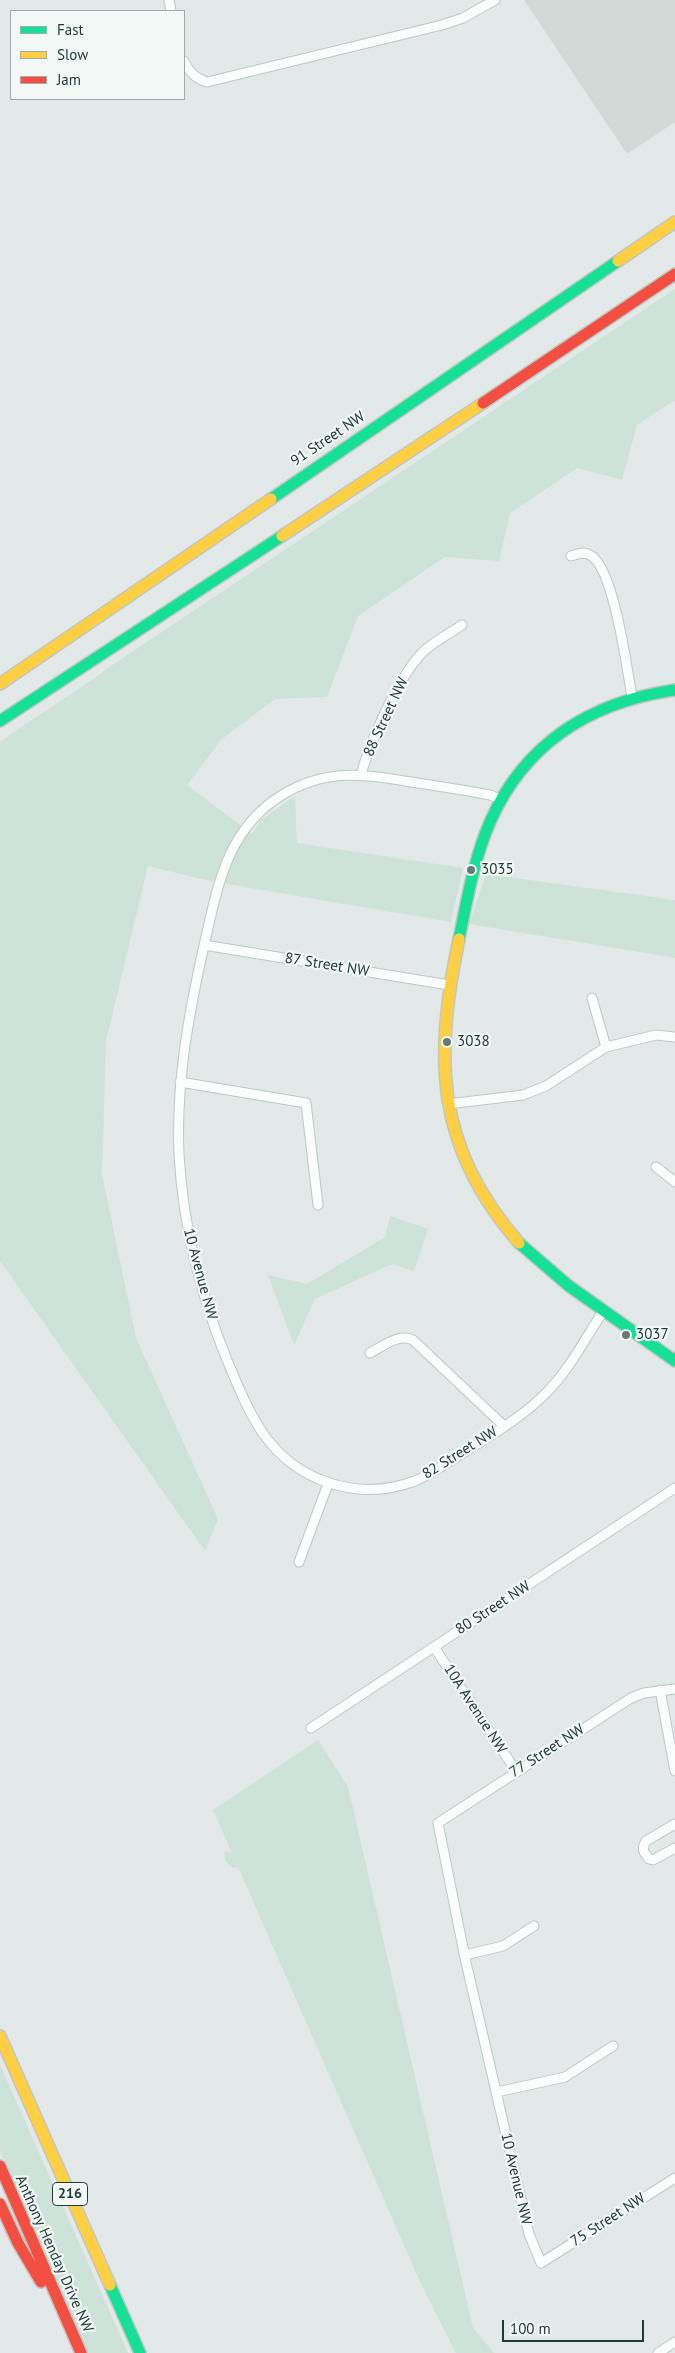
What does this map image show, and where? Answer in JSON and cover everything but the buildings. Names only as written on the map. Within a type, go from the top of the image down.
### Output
[{"type":"main road","name":"91 Street NW","points":[[0,684],[63,639],[675,222]]},
{"type":"main road","points":[[0,721],[675,274]]},
{"type":"main road","points":[[675,690],[632,697],[587,715],[552,739],[523,767],[500,799],[482,843],[449,985],[444,1022],[443,1060],[448,1104],[457,1141],[479,1189],[505,1228],[539,1264],[675,1361]]},
{"type":"main road","name":"216","points":[[0,2036],[140,2353]]},
{"type":"main road","name":"Anthony Henday Drive NW","points":[[0,2166],[82,2353]]},
{"type":"main road","points":[[0,2204],[18,2243],[75,2338]]},
{"type":"street","points":[[185,64],[188,71],[197,79],[207,82],[442,26],[463,18],[495,0]]},
{"type":"street","points":[[571,556],[584,553],[590,554],[601,569],[618,620],[632,697]]},
{"type":"street","name":"88 Street NW","points":[[361,774],[398,687],[410,666],[424,651],[462,625]]},
{"type":"street","name":"88 Street NW","points":[[254,818],[280,796],[299,786],[329,777],[361,774],[490,795],[500,799]]},
{"type":"street","name":"10 Avenue NW","points":[[254,818],[237,839],[227,860],[204,946],[189,1014],[180,1082],[180,1175],[197,1274],[211,1319],[232,1371],[258,1425],[277,1450]]},
{"type":"street","name":"87 Street NW","points":[[204,946],[449,985]]},
{"type":"street","points":[[592,998],[606,1047]]},
{"type":"street","points":[[448,1104],[523,1095],[546,1086],[606,1047],[656,1035],[675,1037]]},
{"type":"street","points":[[180,1082],[306,1103],[318,1206]]},
{"type":"street","points":[[656,1167],[675,1182]]},
{"type":"street","name":"82 Street NW","points":[[277,1450],[294,1466],[328,1484],[370,1490],[408,1483],[439,1468],[533,1406],[552,1388],[604,1310]]},
{"type":"street","name":"82 Street NW","points":[[370,1353],[397,1339],[406,1337],[413,1340],[504,1426]]},
{"type":"street","points":[[299,1562],[328,1484]]},
{"type":"street","name":"80 Street NW","points":[[311,1728],[675,1488]]},
{"type":"street","name":"10A Avenue NW","points":[[434,1646],[516,1771]]},
{"type":"street","name":"77 Street NW","points":[[438,1822],[631,1698],[660,1690],[675,1689]]},
{"type":"street","points":[[660,1690],[675,1771]]},
{"type":"street","name":"10 Avenue NW","points":[[438,1822],[464,1956],[529,2234],[541,2263]]},
{"type":"street","points":[[675,1824],[646,1841],[643,1851],[649,1859],[653,1860],[675,1848]]},
{"type":"street","points":[[464,1956],[503,1946],[534,1926]]},
{"type":"street","points":[[497,2092],[565,2077],[613,2046]]},
{"type":"street","name":"75 Street NW","points":[[541,2263],[675,2178]]},
{"type":"street","points":[[664,2352],[675,2342]]},
{"type":"shaded area","points":[[524,0],[675,0],[675,122],[627,154]]},
{"type":"green space","points":[[675,289],[675,400],[637,425],[622,480],[577,468],[510,513],[499,561],[445,557],[358,616],[327,697],[275,699],[222,739],[187,785],[252,834],[261,820],[295,796],[297,843],[463,868],[451,922],[210,881],[148,866],[106,1041],[102,1174],[136,1338],[218,1519],[205,1551],[0,1261],[0,742]]},
{"type":"green space","points":[[486,874],[675,900],[675,958],[469,924]]},
{"type":"green space","points":[[390,1216],[428,1229],[414,1271],[392,1264],[315,1299],[294,1345],[268,1275],[307,1284],[385,1237]]},
{"type":"green space","points":[[318,1740],[348,1787],[473,2328],[494,2353],[456,2353],[421,2284],[238,1867],[232,1868],[225,1860],[224,1852],[232,1853],[213,1810]]},
{"type":"green space","points":[[0,2065],[128,2353],[85,2353],[0,2151]]},
{"type":"traffic: fast","points":[[271,499],[618,261]]},
{"type":"traffic: fast","points":[[0,721],[282,536]]},
{"type":"traffic: fast","points":[[459,939],[484,836],[505,794],[522,770],[542,749],[564,731],[589,716],[644,696],[675,690]]},
{"type":"traffic: fast","points":[[519,1243],[569,1286],[675,1361]]},
{"type":"traffic: fast","points":[[110,2285],[140,2353]]},
{"type":"traffic: slow","points":[[618,261],[675,222]]},
{"type":"traffic: slow","points":[[282,536],[483,403]]},
{"type":"traffic: slow","points":[[0,684],[271,499]]},
{"type":"traffic: slow","points":[[459,939],[446,1023],[445,1062],[448,1100],[457,1136],[471,1171],[491,1207],[519,1243]]},
{"type":"traffic: slow","points":[[0,2036],[110,2285]]},
{"type":"traffic: jam","points":[[483,403],[675,274]]},
{"type":"traffic: jam","points":[[0,2166],[81,2353]]},
{"type":"traffic: jam","points":[[0,2204],[18,2243],[41,2282]]},
{"type":"place","name":"3035","points":[[471,870]]},
{"type":"place","name":"3038","points":[[447,1042]]},
{"type":"place","name":"3037","points":[[626,1335]]}]
